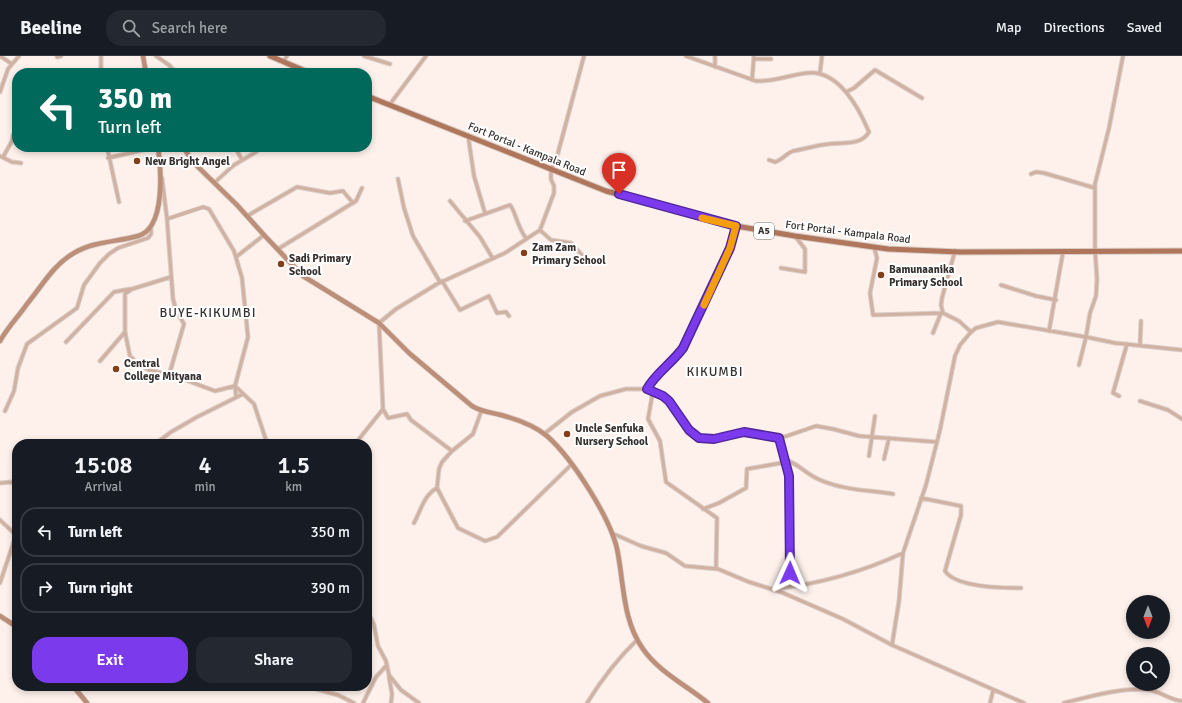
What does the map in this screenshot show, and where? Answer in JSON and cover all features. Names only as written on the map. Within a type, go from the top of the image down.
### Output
[{"type":"main road","points":[[270,56],[298,68]]},
{"type":"main road","name":"Fort Portal - Kampala Road","points":[[372,98],[606,191],[736,226],[874,247],[955,251],[1182,251]]},
{"type":"street","points":[[0,56],[12,64]]},
{"type":"street","points":[[0,90],[5,75],[19,56]]},
{"type":"street","points":[[57,57],[62,56]]},
{"type":"street","points":[[101,56],[101,68]]},
{"type":"street","points":[[143,56],[145,68]]},
{"type":"street","points":[[156,56],[172,68]]},
{"type":"street","points":[[284,62],[287,56]]},
{"type":"street","points":[[364,56],[390,64]]},
{"type":"street","points":[[390,104],[426,56]]},
{"type":"street","points":[[379,323],[396,309],[441,282],[492,257],[505,253],[540,230],[554,193],[551,170],[558,153],[584,56]]},
{"type":"street","points":[[686,56],[752,80],[767,81],[805,73],[820,72],[846,92],[863,118],[869,132],[866,136],[844,144],[830,143],[792,151],[781,161],[775,162],[769,160]]},
{"type":"street","points":[[715,56],[715,66]]},
{"type":"street","points":[[820,72],[822,56]]},
{"type":"street","points":[[1079,365],[1086,338],[1090,313],[1096,296],[1095,188],[1124,56]]},
{"type":"street","points":[[752,80],[754,58],[771,59]]},
{"type":"street","points":[[846,92],[854,88],[875,70],[922,98]]},
{"type":"street","points":[[468,135],[474,176],[485,213]]},
{"type":"street","points":[[12,141],[2,156],[12,162],[21,163]]},
{"type":"street","points":[[107,152],[118,202]]},
{"type":"street","points":[[108,158],[135,152]]},
{"type":"street","points":[[158,152],[167,219],[171,277],[176,310],[184,324],[169,375]]},
{"type":"street","points":[[187,152],[194,163],[247,216],[264,236],[303,276],[379,323],[409,353],[482,412],[501,415],[539,430],[544,434],[571,465],[606,518],[614,534],[627,614],[630,627],[637,640],[654,663],[708,703]]},
{"type":"street","points":[[237,152],[242,160]]},
{"type":"street","points":[[214,183],[242,160],[256,152]]},
{"type":"street","points":[[1031,174],[1036,172],[1044,173],[1095,188]]},
{"type":"street","points":[[5,411],[14,391],[18,368],[27,344],[77,308],[84,285],[100,263],[118,248],[148,238],[151,234],[151,228],[157,210],[162,173]]},
{"type":"street","points":[[398,179],[404,208],[413,236],[460,310],[489,296],[497,313],[506,312],[509,316]]},
{"type":"street","points":[[247,216],[297,187],[330,193],[341,191],[346,193],[354,203]]},
{"type":"street","points":[[278,249],[354,203],[362,188]]},
{"type":"street","points":[[450,201],[480,238],[492,257]]},
{"type":"street","points":[[465,221],[485,213],[512,206],[517,224],[526,238]]},
{"type":"street","points":[[167,219],[203,207],[209,209],[236,257],[242,278],[248,337],[235,386],[236,396]]},
{"type":"street","points":[[647,389],[656,377],[673,362],[683,348],[730,248],[736,226]]},
{"type":"street","points":[[0,341],[8,326],[60,262],[84,247],[140,236],[151,228]]},
{"type":"street","points":[[540,230],[551,240],[571,243],[590,264]]},
{"type":"street","points":[[236,257],[264,236]]},
{"type":"street","points":[[781,268],[805,272],[805,249],[795,236]]},
{"type":"street","points":[[874,247],[877,258],[870,293],[873,315],[942,313],[959,321],[971,332]]},
{"type":"street","points":[[933,333],[942,313],[940,305],[955,251]]},
{"type":"street","points":[[1050,331],[1056,300],[1056,283],[1063,252]]},
{"type":"street","points":[[66,342],[114,292],[132,289],[171,277]]},
{"type":"street","points":[[1001,285],[1036,296],[1056,300]]},
{"type":"street","points":[[132,289],[127,292],[125,297],[125,332],[128,352],[132,358],[149,370],[169,375],[215,391],[235,386]]},
{"type":"street","points":[[1140,345],[1141,321]]},
{"type":"street","points":[[892,645],[899,601],[903,553],[937,442],[955,356],[960,345],[971,332],[982,326],[998,322],[1086,338],[1182,350]]},
{"type":"street","points":[[379,323],[382,409],[388,418],[407,414],[411,420],[452,451]]},
{"type":"street","points":[[100,361],[125,332]]},
{"type":"street","points":[[1119,396],[1113,393],[1127,344]]},
{"type":"street","points":[[235,386],[254,404],[266,439]]},
{"type":"street","points":[[544,434],[572,412],[600,396],[626,389],[647,389],[669,401],[689,430],[699,438],[714,439],[744,432],[779,438],[792,436],[816,426],[859,436],[937,442]]},
{"type":"street","points":[[653,391],[648,419],[660,440],[666,482],[718,520],[716,569]]},
{"type":"street","points":[[162,439],[171,432],[236,396],[243,394]]},
{"type":"street","points":[[1140,401],[1168,410],[1182,419]]},
{"type":"street","points":[[359,439],[382,409]]},
{"type":"street","points":[[482,412],[473,434],[452,451],[441,465],[437,488],[458,528],[485,541],[497,537],[571,465]]},
{"type":"street","points":[[869,456],[875,416]]},
{"type":"street","points":[[779,438],[786,461],[790,495],[791,587]]},
{"type":"street","points":[[884,459],[889,438]]},
{"type":"street","points":[[703,509],[719,503],[746,488],[747,469],[786,461],[794,462],[818,479],[830,483],[858,490],[893,494]]},
{"type":"street","points":[[0,483],[12,482]]},
{"type":"street","points":[[414,523],[426,497],[430,492],[437,488]]},
{"type":"street","points":[[921,498],[961,506],[961,515],[945,571],[948,575],[964,583],[991,588],[1022,588]]},
{"type":"street","points":[[0,520],[12,530]]},
{"type":"street","points":[[614,534],[666,553],[685,566],[716,569],[773,589],[843,619],[892,645],[1024,703]]},
{"type":"street","points":[[0,583],[12,548]]},
{"type":"street","points":[[773,589],[805,586],[843,576],[903,553]]},
{"type":"street","points":[[0,616],[12,624]]},
{"type":"street","points":[[372,621],[378,646],[386,661],[392,694],[391,703]]},
{"type":"street","points":[[587,703],[605,674],[618,658],[637,640]]},
{"type":"street","points":[[372,682],[386,666]]},
{"type":"street","points":[[389,675],[401,690],[419,703]]},
{"type":"street","points":[[1064,703],[1101,694],[1148,690],[1179,702]]},
{"type":"street","points":[[77,691],[87,703]]},
{"type":"street","points":[[323,691],[338,695],[354,703]]},
{"type":"street","points":[[363,703],[367,691]]},
{"type":"street","points":[[990,703],[994,691]]},
{"type":"slow traffic","points":[[702,218],[736,226],[730,248],[704,305]]},
{"type":"place","name":"New Bright Angel","points":[[137,161]]},
{"type":"place","name":"Zam Zam Primary School","points":[[524,253]]},
{"type":"place","name":"Sadi Primary School","points":[[281,264]]},
{"type":"place","name":"Bamunaanika Primary School","points":[[881,275]]},
{"type":"place","name":"Central College Mityana","points":[[116,369]]},
{"type":"place","name":"Uncle Senfuka Nursery School","points":[[567,434]]},
{"type":"district","name":"BUYE-KIKUMBI","points":[[208,313]]},
{"type":"district","name":"KIKUMBI","points":[[715,372]]},
{"type":"route","points":[[619,194],[668,209],[736,226],[730,248],[683,348],[673,362],[656,377],[647,389],[663,396],[669,401],[689,430],[699,438],[723,438],[748,432],[779,438],[789,476],[790,573]]}]
